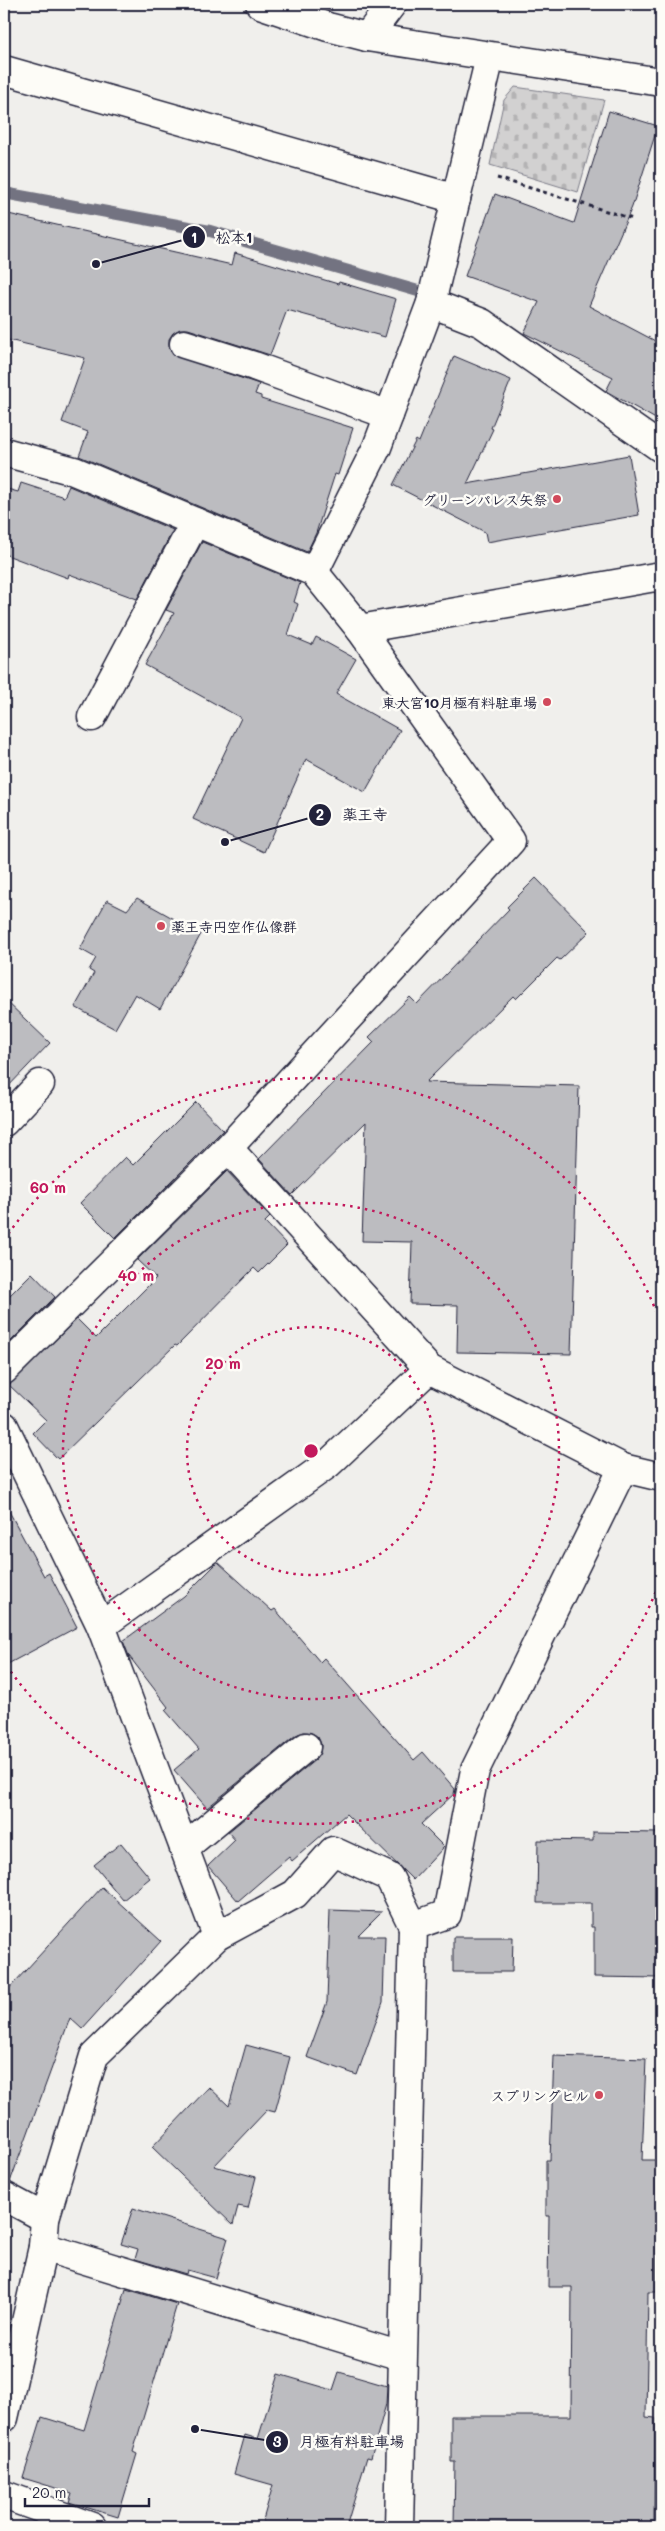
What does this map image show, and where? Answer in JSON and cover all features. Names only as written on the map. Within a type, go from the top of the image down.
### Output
[{"type":"street","points":[[260,4],[328,27],[368,37],[661,82]]},
{"type":"street","points":[[368,37],[392,4]]},
{"type":"street","points":[[314,572],[377,447],[431,303],[490,56]]},
{"type":"street","points":[[4,70],[456,199]]},
{"type":"street","points":[[431,303],[482,323],[661,448]]},
{"type":"street","points":[[184,344],[254,366],[389,415]]},
{"type":"street","points":[[4,452],[74,471],[314,572],[360,629],[511,841],[228,1148],[4,1370]]},
{"type":"street","points":[[92,717],[195,522]]},
{"type":"street","points":[[360,629],[655,577],[661,579]]},
{"type":"street","points":[[4,1122],[40,1084]]},
{"type":"street","points":[[228,1148],[429,1369],[623,1468],[661,1477]]},
{"type":"street","points":[[101,1626],[328,1464],[429,1369]]},
{"type":"street","points":[[8,1444],[101,1626],[217,1936]]},
{"type":"street","points":[[413,1926],[447,1914],[475,1770],[623,1468]]},
{"type":"street","points":[[184,1848],[306,1747]]},
{"type":"street","points":[[4,2418],[43,2247],[45,2218],[94,2056],[217,1936],[295,1894],[333,1851],[389,1877],[413,1926],[399,2527]]},
{"type":"street","points":[[4,2196],[45,2218]]},
{"type":"street","points":[[43,2247],[402,2356]]},
{"type":"street","points":[[4,2495],[92,2527]]},
{"type":"path","points":[[463,167],[632,219]]},
{"type":"green space","points":[[515,87],[604,100],[578,192],[490,165],[504,100]]},
{"type":"building","points":[[609,111],[658,126],[632,207],[589,306],[661,344],[661,422],[606,391],[613,377],[524,333],[539,302],[465,276],[495,194],[574,223]]},
{"type":"building","points":[[4,213],[232,265],[235,253],[338,284],[339,282],[396,299],[385,337],[287,310],[270,355],[188,329],[180,329],[173,333],[169,339],[169,347],[173,355],[259,384],[255,394],[261,396],[261,399],[353,428],[338,475],[335,474],[316,533],[307,552],[79,456],[88,432],[62,422],[85,358],[4,339]]},
{"type":"building","points":[[454,356],[511,380],[491,428],[493,429],[467,484],[629,455],[639,515],[487,542],[485,532],[393,485],[416,440],[419,442]]},
{"type":"building","points":[[21,483],[64,497],[69,486],[173,530],[137,599],[69,574],[68,578],[4,554],[4,488],[18,492]]},
{"type":"building","points":[[202,542],[300,583],[294,602],[298,604],[288,635],[312,645],[316,637],[356,659],[336,694],[400,730],[365,792],[306,759],[264,852],[193,819],[241,718],[145,665],[174,613],[166,610]]},
{"type":"building","points":[[536,878],[589,932],[560,960],[557,958],[516,999],[513,996],[426,1082],[579,1086],[571,1354],[457,1352],[458,1305],[410,1304],[412,1242],[362,1241],[366,1122],[292,1195],[259,1159],[374,1042],[369,1037],[410,997],[417,1004],[509,909],[507,907]]},
{"type":"building","points":[[137,898],[201,934],[160,1009],[135,994],[115,1029],[75,1007],[94,973],[89,970],[96,958],[80,949],[107,900],[127,910]]},
{"type":"building","points":[[4,999],[50,1043],[4,1091]]},
{"type":"building","points":[[196,1102],[223,1130],[115,1238],[80,1203],[125,1157],[133,1165]]},
{"type":"building","points":[[227,1171],[270,1217],[265,1222],[287,1245],[259,1273],[254,1268],[177,1346],[175,1345],[58,1459],[33,1433],[46,1420],[9,1385],[77,1319],[96,1338],[156,1278],[137,1260]]},
{"type":"building","points":[[32,1273],[55,1297],[4,1348],[4,1301]]},
{"type":"building","points":[[4,1502],[44,1576],[49,1573],[77,1627],[4,1666]]},
{"type":"building","points":[[218,1562],[272,1611],[275,1609],[320,1662],[324,1658],[414,1760],[423,1752],[455,1789],[454,1794],[421,1824],[444,1847],[413,1880],[346,1814],[292,1861],[289,1857],[238,1901],[208,1866],[235,1840],[228,1832],[316,1759],[320,1753],[321,1745],[318,1737],[312,1733],[304,1732],[296,1735],[207,1808],[174,1770],[199,1749],[165,1710],[168,1707],[129,1656],[123,1641],[184,1596]]},
{"type":"building","points":[[593,1832],[661,1833],[661,1978],[594,1977],[594,1927],[591,1927],[591,1903],[537,1903],[538,1840],[593,1841]]},
{"type":"building","points":[[121,1843],[150,1878],[123,1900],[94,1865]]},
{"type":"building","points":[[102,1887],[161,1941],[82,2029],[70,2018],[10,2182],[4,2180],[4,1994]]},
{"type":"building","points":[[330,1910],[382,1912],[358,1936],[385,1936],[383,2002],[357,2075],[307,2057],[327,2002]]},
{"type":"building","points":[[453,1937],[513,1937],[512,1972],[453,1972]]},
{"type":"building","points":[[246,2045],[290,2057],[275,2112],[267,2110],[214,2166],[256,2177],[248,2208],[238,2206],[233,2225],[152,2147],[209,2087],[229,2106]]},
{"type":"building","points":[[554,2056],[646,2059],[642,2160],[657,2160],[657,2292],[648,2292],[646,2417],[655,2418],[654,2527],[454,2527],[455,2462],[451,2462],[451,2416],[571,2416],[572,2287],[548,2287],[549,2216],[546,2216],[546,2160],[550,2160]]},
{"type":"building","points":[[133,2208],[228,2238],[216,2278],[187,2270],[186,2274],[135,2259],[138,2249],[121,2244]]},
{"type":"building","points":[[126,2289],[177,2304],[133,2452],[137,2454],[118,2517],[69,2502],[72,2493],[23,2478],[42,2417],[84,2430]]},
{"type":"building","points":[[339,2372],[387,2386],[386,2404],[371,2458],[367,2457],[346,2527],[261,2527],[273,2485],[234,2474],[245,2435],[258,2439],[278,2374],[333,2390]]},
{"type":"waterway","points":[[4,193],[210,231],[418,291]]},
{"type":"place","name":"松本1","points":[[96,264]]},
{"type":"place","name":"グリーンパレス矢祭","points":[[557,499]]},
{"type":"place","name":"東大宮10月極有料駐車場","points":[[547,702]]},
{"type":"place","name":"薬王寺","points":[[225,842]]},
{"type":"place","name":"薬王寺円空作仏像群","points":[[161,926]]},
{"type":"place","name":"スプリングヒル","points":[[599,2095]]},
{"type":"place","name":"月極有料駐車場","points":[[195,2429]]}]
